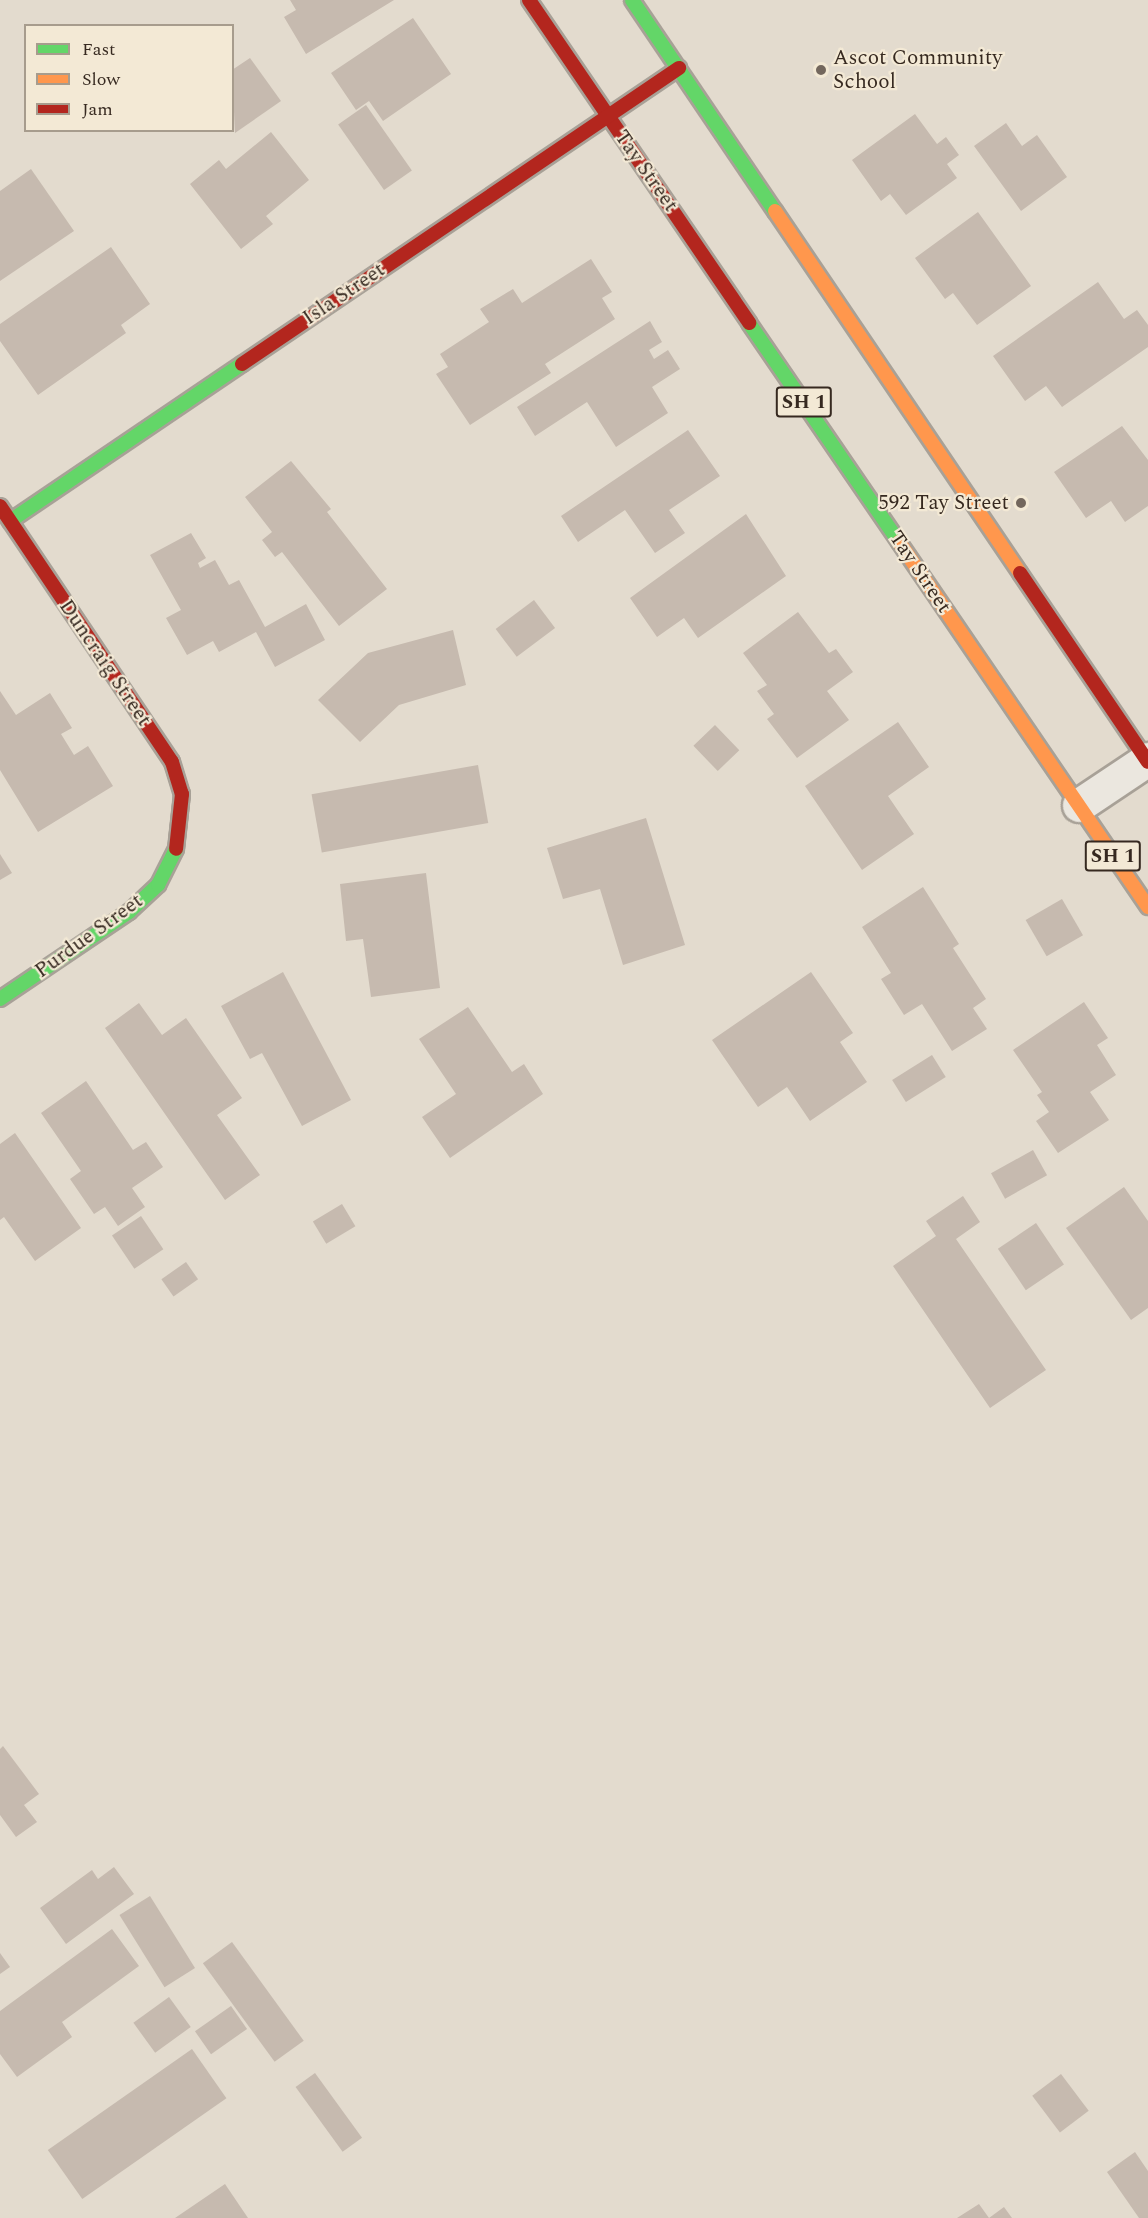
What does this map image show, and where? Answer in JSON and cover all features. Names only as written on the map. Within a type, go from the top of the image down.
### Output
[{"type":"main road","name":"Tay Street","points":[[529,0],[1148,907]]},
{"type":"main road","points":[[632,0],[1148,761]]},
{"type":"main road","name":"Isla Street","points":[[10,521],[679,68]]},
{"type":"main road","name":"Duncraig Street","points":[[0,506],[172,762],[182,794],[181,830]]},
{"type":"main road","name":"Purdue Street","points":[[0,999],[158,885],[174,857],[181,830]]},
{"type":"street","points":[[1079,805],[1148,761]]},
{"type":"building","points":[[290,0],[394,0],[306,54],[284,17],[296,10]]},
{"type":"building","points":[[413,18],[451,74],[383,121],[369,101],[356,110],[331,73]]},
{"type":"building","points":[[250,58],[281,101],[235,133],[234,112],[234,69]]},
{"type":"building","points":[[366,105],[412,171],[384,190],[338,125]]},
{"type":"building","points":[[915,114],[937,144],[946,137],[959,155],[947,164],[957,178],[906,215],[890,194],[881,201],[852,160]]},
{"type":"building","points":[[1006,123],[1022,146],[1037,135],[1067,177],[1021,211],[974,146]]},
{"type":"building","points":[[271,132],[309,180],[266,216],[273,224],[241,249],[190,184],[219,160],[226,169]]},
{"type":"building","points":[[31,169],[74,231],[0,281],[0,191]]},
{"type":"building","points":[[978,212],[1031,286],[977,325],[953,293],[945,299],[915,258]]},
{"type":"building","points":[[111,247],[150,304],[121,325],[126,333],[38,395],[0,341],[0,324]]},
{"type":"building","points":[[591,259],[612,292],[602,298],[615,319],[545,364],[551,373],[470,425],[436,374],[448,367],[440,354],[489,322],[480,309],[513,289],[522,303]]},
{"type":"building","points":[[1098,282],[1124,319],[1137,310],[1148,325],[1148,347],[1062,407],[1046,386],[1025,401],[993,356]]},
{"type":"building","points":[[650,321],[662,342],[649,350],[654,359],[668,350],[680,369],[652,387],[668,413],[616,447],[587,402],[535,436],[517,407]]},
{"type":"building","points":[[1122,426],[1148,460],[1148,506],[1125,522],[1111,501],[1086,518],[1054,472]]},
{"type":"building","points":[[688,430],[720,476],[669,510],[685,533],[655,553],[625,510],[578,542],[561,516]]},
{"type":"building","points":[[291,461],[331,509],[327,512],[387,589],[339,626],[282,552],[275,557],[262,540],[272,532],[245,497]]},
{"type":"building","points":[[746,514],[786,576],[698,638],[684,618],[657,637],[630,598]]},
{"type":"building","points":[[191,533],[206,558],[198,563],[200,568],[215,560],[229,585],[239,580],[265,627],[306,604],[325,640],[275,667],[256,632],[219,652],[213,641],[187,655],[166,618],[181,610],[150,555]]},
{"type":"building","points":[[534,600],[555,628],[517,657],[496,629]]},
{"type":"building","points":[[798,612],[829,653],[836,649],[853,672],[827,691],[849,720],[797,758],[767,719],[774,714],[757,691],[767,685],[743,653]]},
{"type":"building","points":[[453,630],[466,685],[399,705],[360,742],[318,700],[368,653]]},
{"type":"building","points":[[0,691],[16,715],[50,693],[72,728],[61,734],[74,755],[88,746],[113,786],[38,832],[0,770]]},
{"type":"building","points":[[898,722],[929,767],[888,796],[914,834],[862,870],[805,786]]},
{"type":"building","points":[[715,725],[739,750],[718,771],[693,746]]},
{"type":"building","points":[[478,765],[488,823],[322,852],[312,794]]},
{"type":"building","points":[[646,818],[685,945],[623,965],[600,889],[563,899],[547,848]]},
{"type":"building","points":[[0,854],[12,873],[0,880]]},
{"type":"building","points":[[426,873],[440,988],[371,997],[363,939],[346,941],[340,884]]},
{"type":"building","points":[[923,887],[959,944],[953,948],[986,999],[973,1008],[987,1029],[952,1051],[922,1004],[904,1015],[881,979],[891,973],[862,927]]},
{"type":"building","points":[[1062,899],[1083,935],[1047,956],[1026,920]]},
{"type":"building","points":[[283,972],[351,1100],[302,1126],[262,1053],[250,1059],[221,1006]]},
{"type":"building","points":[[811,972],[853,1033],[840,1042],[867,1082],[810,1121],[787,1087],[758,1107],[712,1040]]},
{"type":"building","points":[[1084,1002],[1108,1038],[1097,1045],[1116,1075],[1090,1092],[1109,1120],[1058,1153],[1036,1121],[1049,1112],[1037,1095],[1042,1092],[1013,1050]]},
{"type":"building","points":[[139,1003],[162,1035],[186,1018],[242,1098],[217,1115],[260,1175],[225,1200],[105,1028]]},
{"type":"building","points":[[468,1007],[512,1072],[524,1064],[543,1094],[450,1158],[422,1117],[456,1094],[419,1039]]},
{"type":"building","points":[[932,1055],[946,1077],[906,1102],[892,1080]]},
{"type":"building","points":[[86,1081],[133,1150],[146,1142],[163,1167],[132,1188],[145,1207],[118,1226],[105,1207],[94,1214],[70,1179],[81,1171],[41,1113]]},
{"type":"building","points":[[15,1133],[81,1228],[35,1261],[4,1217],[0,1220],[0,1144]]},
{"type":"building","points":[[1033,1150],[1047,1175],[1005,1199],[991,1173]]},
{"type":"building","points":[[1124,1187],[1148,1221],[1148,1308],[1131,1320],[1066,1228]]},
{"type":"building","points":[[963,1196],[980,1222],[956,1239],[1046,1370],[990,1408],[893,1266],[936,1236],[926,1221]]},
{"type":"building","points":[[342,1204],[355,1226],[326,1244],[313,1222]]},
{"type":"building","points":[[141,1216],[163,1249],[134,1269],[112,1236]]},
{"type":"building","points":[[1036,1223],[1064,1264],[1026,1290],[998,1249]]},
{"type":"building","points":[[186,1262],[198,1279],[173,1296],[161,1279]]},
{"type":"building","points":[[3,1746],[39,1794],[24,1805],[37,1822],[16,1837],[0,1815],[0,1749]]},
{"type":"building","points":[[114,1867],[134,1894],[66,1944],[40,1908],[92,1870],[98,1879]]},
{"type":"building","points":[[150,1896],[195,1968],[165,1987],[119,1915]]},
{"type":"building","points":[[112,1929],[139,1966],[62,2022],[72,2037],[17,2077],[0,2054],[0,2011]]},
{"type":"building","points":[[232,1942],[304,2041],[275,2062],[203,1963]]},
{"type":"building","points":[[0,1953],[10,1967],[0,1974]]},
{"type":"building","points":[[169,1997],[191,2027],[155,2053],[133,2023]]},
{"type":"building","points":[[231,2006],[247,2029],[211,2054],[195,2031]]},
{"type":"building","points":[[192,2049],[226,2098],[82,2199],[48,2150]]},
{"type":"building","points":[[315,2073],[362,2138],[343,2152],[296,2087]]},
{"type":"building","points":[[1061,2074],[1089,2111],[1060,2132],[1032,2096]]},
{"type":"building","points":[[1135,2152],[1148,2171],[1148,2218],[1139,2218],[1107,2172]]},
{"type":"building","points":[[225,2184],[248,2218],[175,2218]]},
{"type":"building","points":[[979,2204],[989,2218],[957,2218]]},
{"type":"building","points":[[1004,2207],[1012,2218],[989,2218]]},
{"type":"traffic: fast","points":[[632,0],[775,211]]},
{"type":"traffic: fast","points":[[749,323],[899,542]]},
{"type":"traffic: fast","points":[[10,521],[242,364]]},
{"type":"traffic: fast","points":[[0,999],[129,912],[158,885],[176,849]]},
{"type":"traffic: slow","points":[[775,211],[1020,573]]},
{"type":"traffic: slow","points":[[899,542],[1148,907]]},
{"type":"traffic: jam","points":[[529,0],[749,323]]},
{"type":"traffic: jam","points":[[242,364],[679,68]]},
{"type":"traffic: jam","points":[[0,506],[172,762],[182,794],[176,849]]},
{"type":"traffic: jam","points":[[1020,573],[1148,762]]},
{"type":"place","name":"Ascot Community School","points":[[821,70]]},
{"type":"place","name":"592 Tay Street","points":[[1021,503]]}]
